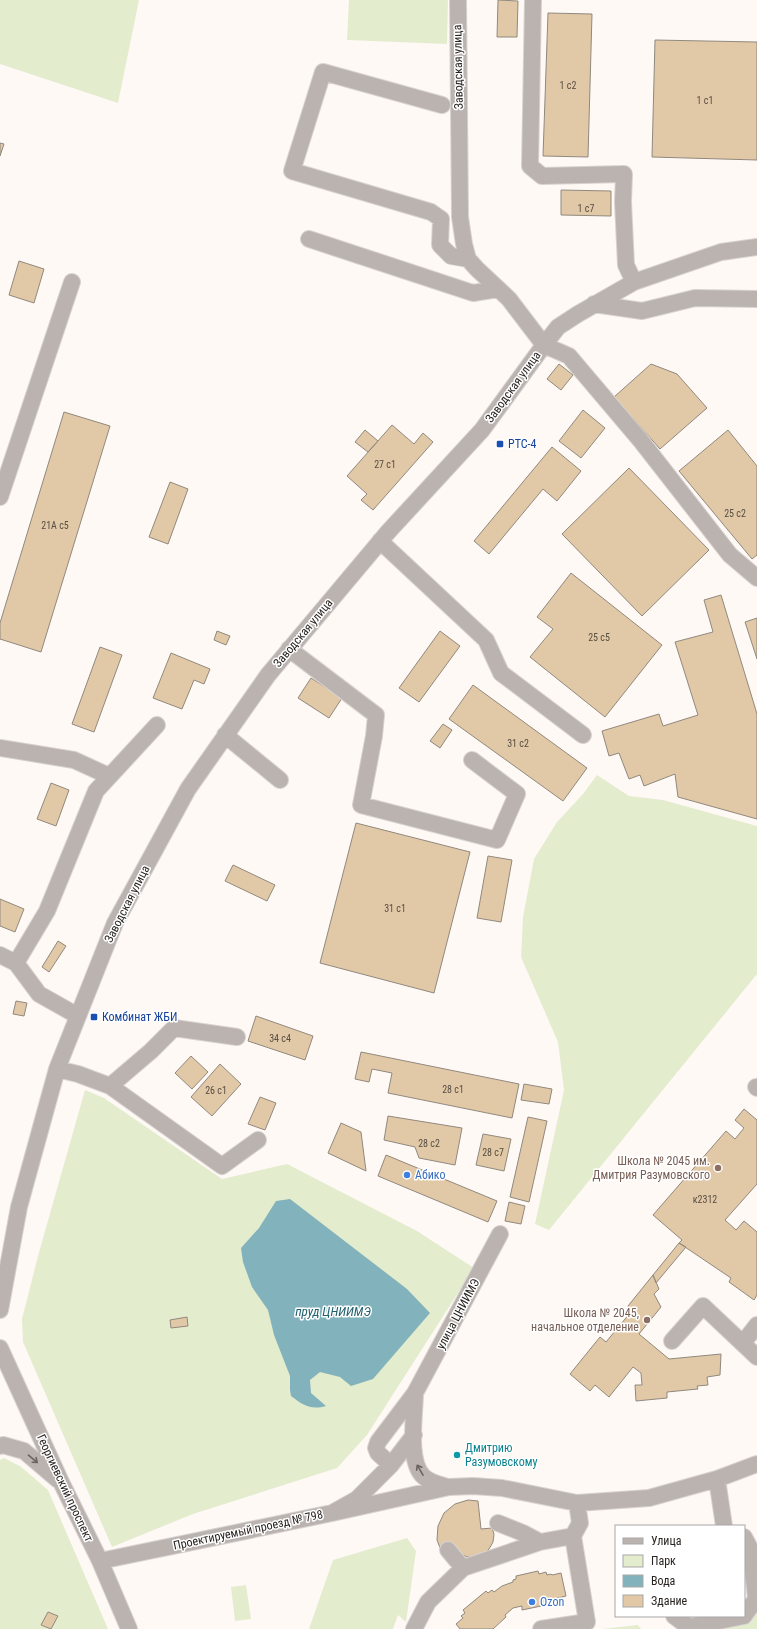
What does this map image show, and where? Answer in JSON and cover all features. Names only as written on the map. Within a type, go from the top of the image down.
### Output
[{"type":"street","name":"Заводская улица","points":[[0,1310],[20,1207],[57,1069],[115,923],[188,789],[224,735],[268,675],[380,541],[482,430],[544,346],[509,299],[468,259],[464,244],[460,217],[458,0]]},
{"type":"street","points":[[533,0],[530,166],[542,176],[624,174],[623,202],[626,265],[634,282]]},
{"type":"street","points":[[442,105],[323,72],[292,171],[431,212],[441,219],[440,244],[451,256],[468,259]]},
{"type":"street","points":[[309,239],[473,294],[498,288]]},
{"type":"street","points":[[757,247],[721,252],[634,282],[594,304],[558,328],[544,346],[569,356],[641,441],[730,555],[757,578]]},
{"type":"street","points":[[0,497],[72,282]]},
{"type":"street","points":[[594,304],[642,311],[695,298],[757,299]]},
{"type":"street","points":[[380,541],[486,640],[501,673],[583,735]]},
{"type":"street","points":[[289,649],[376,715],[374,736],[361,805],[496,840],[517,794],[472,760]]},
{"type":"street","points":[[16,963],[47,911],[96,791],[157,725]]},
{"type":"street","points":[[224,735],[280,780]]},
{"type":"street","points":[[0,748],[74,760],[109,776]]},
{"type":"street","points":[[0,955],[16,963],[39,994],[78,1016]]},
{"type":"street","points":[[110,1086],[151,1051],[174,1028],[237,1037]]},
{"type":"street","points":[[57,1069],[78,1074],[110,1086],[222,1166],[258,1140]]},
{"type":"street","name":"улица ЦНИИМЭ","points":[[391,1465],[378,1453],[376,1448],[378,1442],[415,1393],[500,1234]]},
{"type":"street","points":[[672,1341],[703,1306],[757,1357]]},
{"type":"street","points":[[743,1343],[757,1325]]},
{"type":"street","name":"Георгиевский проспект","points":[[0,1348],[61,1482],[100,1561],[129,1629]]},
{"type":"street","name":"улица ЦНИИМЭ","points":[[415,1393],[413,1450],[416,1463],[422,1475],[432,1483],[449,1487]]},
{"type":"street","name":"Проектируемый проезд № 798","points":[[100,1561],[332,1513],[357,1499],[391,1465],[414,1435]]},
{"type":"street","points":[[0,1446],[3,1445],[24,1451],[61,1482]]},
{"type":"street","points":[[332,1513],[449,1487],[473,1486],[502,1488],[576,1503],[649,1498],[717,1479],[757,1464]]},
{"type":"street","points":[[717,1479],[724,1525]]},
{"type":"street","points":[[541,1629],[587,1622],[573,1536],[580,1523],[576,1503]]},
{"type":"street","points":[[498,1523],[540,1542]]},
{"type":"street","points":[[414,1629],[428,1602],[463,1568],[540,1542],[573,1536]]},
{"type":"street","points":[[745,1539],[751,1550],[756,1599],[745,1615]]},
{"type":"street","points":[[448,1550],[463,1568]]},
{"type":"street","points":[[675,1617],[689,1627],[739,1617]]},
{"type":"green space","points":[[0,0],[139,0],[118,103],[0,64]]},
{"type":"green space","points":[[349,0],[448,0],[447,44],[347,40]]},
{"type":"green space","points":[[597,775],[629,796],[663,800],[757,826],[757,974],[549,1230],[535,1224],[564,1090],[558,1042],[521,957],[523,917],[534,859],[557,822],[583,794]]},
{"type":"green space","points":[[85,1090],[104,1098],[222,1179],[287,1164],[417,1231],[474,1268],[367,1435],[337,1468],[193,1514],[112,1547],[23,1342],[22,1319],[38,1256]]},
{"type":"green space","points":[[4,1458],[20,1466],[48,1490],[108,1629],[0,1629],[0,1460]]},
{"type":"green space","points":[[407,1538],[416,1551],[406,1622],[398,1615],[393,1629],[309,1629],[333,1560]]},
{"type":"green space","points":[[246,1585],[251,1619],[235,1621],[231,1587]]},
{"type":"green space","points":[[757,1610],[757,1629],[722,1629],[735,1627],[753,1619]]},
{"type":"green space","points":[[638,1625],[641,1629],[602,1629]]},
{"type":"water","name":"пруд ЦНИИМЭ","points":[[290,1199],[407,1289],[430,1313],[373,1379],[351,1386],[340,1377],[320,1372],[310,1380],[311,1393],[326,1406],[316,1408],[308,1406],[291,1396],[290,1376],[274,1335],[268,1310],[252,1287],[243,1262],[241,1248],[259,1228],[276,1201]]},
{"type":"building","points":[[498,0],[518,1],[517,37],[497,37]]},
{"type":"building","points":[[548,13],[592,14],[588,157],[543,156]]},
{"type":"building","points":[[655,40],[757,42],[757,160],[652,157]]},
{"type":"building","points":[[0,143],[4,144],[0,156]]},
{"type":"building","points":[[561,190],[611,191],[611,216],[561,215]]},
{"type":"building","points":[[19,261],[44,269],[34,303],[9,295]]},
{"type":"building","points":[[559,364],[573,375],[561,390],[547,379]]},
{"type":"building","points":[[651,364],[677,374],[707,408],[660,449],[614,397]]},
{"type":"building","points":[[583,410],[605,428],[581,458],[559,441]]},
{"type":"building","points":[[64,412],[110,426],[41,652],[0,639],[0,623]]},
{"type":"building","points":[[392,425],[414,444],[423,433],[433,442],[373,510],[361,500],[367,494],[347,476]]},
{"type":"building","points":[[365,430],[378,441],[368,452],[355,442]]},
{"type":"building","points":[[728,430],[757,466],[757,555],[752,559],[679,471]]},
{"type":"building","points":[[552,447],[581,471],[557,501],[543,489],[489,554],[474,541]]},
{"type":"building","points":[[629,468],[709,550],[642,616],[562,534]]},
{"type":"building","points":[[170,482],[188,489],[168,544],[149,537]]},
{"type":"building","points":[[571,573],[662,645],[605,717],[530,657],[553,629],[537,617]]},
{"type":"building","points":[[721,595],[757,714],[757,819],[678,797],[675,774],[644,786],[640,775],[629,779],[619,753],[609,756],[602,731],[659,714],[663,726],[698,715],[675,642],[713,632],[704,600]]},
{"type":"building","points":[[757,618],[757,659],[745,622]]},
{"type":"building","points":[[217,631],[230,636],[226,645],[214,640]]},
{"type":"building","points":[[440,631],[460,646],[419,702],[399,688]]},
{"type":"building","points":[[100,647],[122,655],[94,732],[72,724]]},
{"type":"building","points":[[171,653],[210,669],[204,684],[194,680],[182,709],[153,698]]},
{"type":"building","points":[[311,678],[342,698],[329,718],[298,698]]},
{"type":"building","points":[[473,685],[587,768],[563,801],[449,719]]},
{"type":"building","points":[[443,724],[452,730],[440,748],[430,741]]},
{"type":"building","points":[[51,783],[69,790],[56,826],[37,819]]},
{"type":"building","points":[[356,823],[470,852],[434,993],[320,963]]},
{"type":"building","points":[[488,856],[512,860],[501,922],[477,918]]},
{"type":"building","points":[[233,865],[275,885],[267,901],[225,881]]},
{"type":"building","points":[[0,899],[24,909],[15,932],[0,926]]},
{"type":"building","points":[[58,941],[66,946],[49,972],[42,967]]},
{"type":"building","points":[[16,1001],[27,1003],[24,1016],[13,1014]]},
{"type":"building","points":[[256,1016],[313,1036],[305,1060],[248,1041]]},
{"type":"building","points":[[361,1052],[519,1084],[512,1118],[388,1093],[392,1073],[372,1069],[369,1082],[355,1079]]},
{"type":"building","points":[[191,1056],[208,1072],[192,1089],[175,1073]]},
{"type":"building","points":[[220,1064],[241,1084],[212,1116],[191,1097]]},
{"type":"building","points":[[524,1084],[552,1089],[549,1104],[521,1100]]},
{"type":"building","points":[[260,1097],[276,1103],[265,1130],[248,1124]]},
{"type":"building","points":[[744,1109],[757,1120],[757,1184],[725,1220],[736,1230],[744,1221],[757,1232],[757,1295],[754,1300],[729,1282],[731,1278],[679,1243],[682,1240],[653,1215],[726,1131],[735,1139],[744,1128],[735,1120]]},
{"type":"building","points":[[388,1116],[462,1128],[455,1165],[419,1158],[415,1147],[384,1140]]},
{"type":"building","points":[[528,1117],[547,1121],[529,1202],[510,1197]]},
{"type":"building","points":[[341,1123],[361,1132],[366,1171],[328,1153]]},
{"type":"building","points":[[483,1134],[511,1139],[504,1171],[476,1165]]},
{"type":"building","points":[[386,1155],[497,1201],[488,1222],[378,1176]]},
{"type":"building","points":[[509,1202],[525,1206],[521,1224],[505,1221]]},
{"type":"building","points":[[679,1243],[686,1247],[656,1283],[653,1275]]},
{"type":"building","points":[[653,1275],[659,1289],[654,1294],[661,1307],[639,1334],[669,1359],[721,1354],[720,1375],[707,1377],[708,1385],[697,1386],[698,1389],[667,1392],[667,1398],[636,1401],[635,1385],[642,1385],[641,1373],[633,1367],[609,1397],[595,1385],[590,1391],[570,1374],[600,1337],[606,1342],[630,1313],[628,1306]]},
{"type":"building","points":[[187,1317],[188,1326],[171,1328],[170,1320]]},
{"type":"building","points":[[468,1500],[478,1501],[481,1529],[492,1528],[494,1534],[493,1542],[483,1555],[475,1557],[467,1557],[459,1553],[442,1553],[437,1540],[438,1526],[444,1513],[455,1504]]},
{"type":"building","points":[[538,1571],[539,1574],[546,1572],[547,1575],[561,1573],[566,1596],[546,1601],[546,1605],[522,1610],[522,1606],[513,1608],[493,1629],[460,1629],[456,1624],[463,1618],[461,1616],[465,1613],[463,1610],[486,1591],[488,1593],[492,1590],[494,1592],[502,1586],[513,1582],[513,1580],[516,1579],[516,1576]]},
{"type":"building","points":[[48,1612],[58,1616],[51,1629],[41,1625]]},
{"type":"place","name":"РТС-4","points":[[500,444]]},
{"type":"place","name":"Комбинат ЖБИ","points":[[94,1017]]},
{"type":"place","name":"Школа № 2045 им. Дмитрия Разумовского","points":[[718,1168]]},
{"type":"place","name":"Абико","points":[[407,1175]]},
{"type":"place","name":"Школа № 2045, начальное отделение","points":[[647,1320]]},
{"type":"place","name":"Дмитрию Разумовскому","points":[[457,1455]]},
{"type":"place","name":"Ozon","points":[[532,1602]]}]
